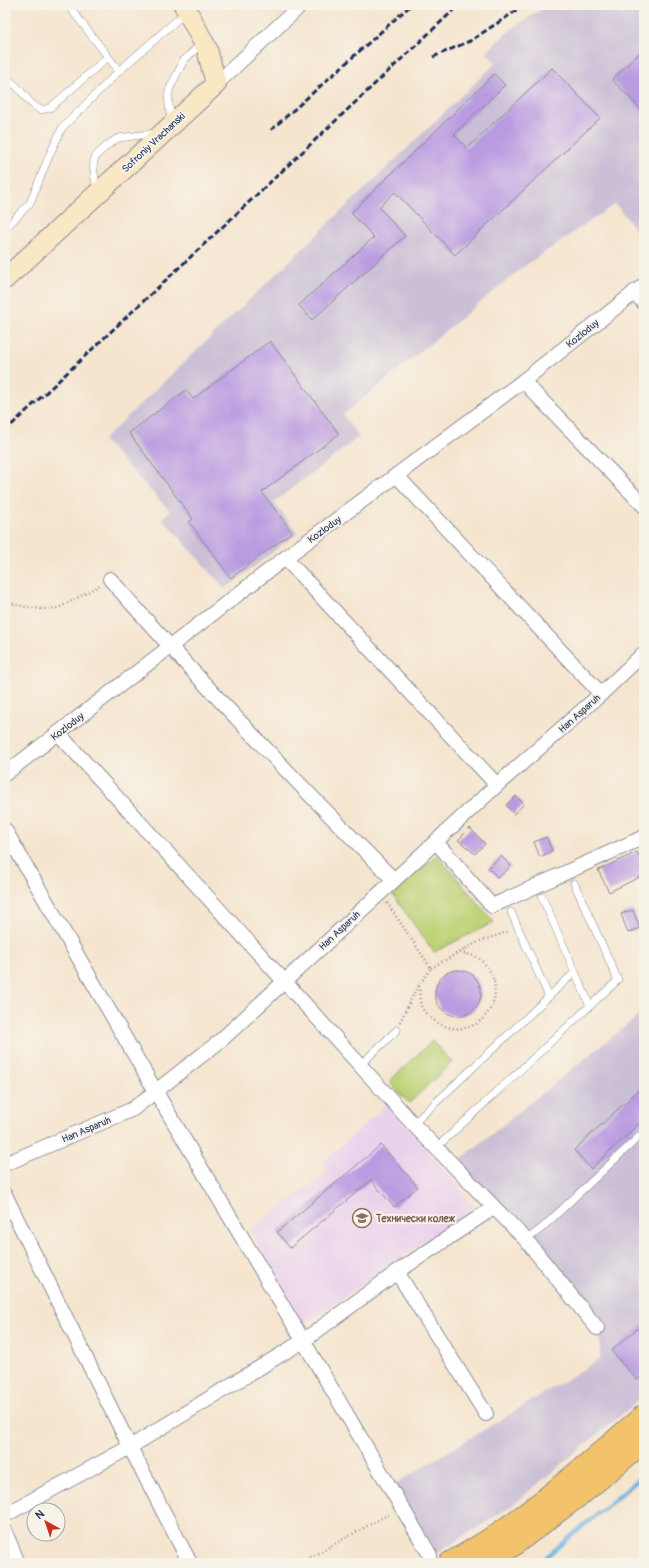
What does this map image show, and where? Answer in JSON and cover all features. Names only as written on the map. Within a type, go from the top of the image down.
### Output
[{"type":"highway","points":[[440,1559],[481,1546],[542,1502],[644,1416]]},
{"type":"highway","points":[[489,1563],[575,1498],[644,1441]]},
{"type":"street","name":"Sofroniy Vrachanski","points":[[5,279],[301,5]]},
{"type":"street","points":[[189,7],[207,49],[216,84]]},
{"type":"street","points":[[639,289],[644,303]]},
{"type":"street","name":"Kozloduy","points":[[5,774],[285,558],[523,380],[639,289]]},
{"type":"street","points":[[523,380],[644,506]]},
{"type":"street","points":[[396,476],[601,694]]},
{"type":"street","points":[[285,558],[497,785]]},
{"type":"street","points":[[110,579],[169,647],[291,777],[394,880]]},
{"type":"street","name":"Han Asparuh","points":[[5,1164],[133,1109],[220,1041],[497,785],[601,694],[644,653]]},
{"type":"street","points":[[58,733],[412,1124],[526,1240],[597,1328]]},
{"type":"street","points":[[5,830],[156,1092],[402,1507],[440,1559]]},
{"type":"street","points":[[436,842],[492,906],[644,837]]},
{"type":"street","points":[[5,1196],[130,1447],[190,1563]]},
{"type":"street","points":[[5,1515],[130,1447],[303,1341],[397,1272],[493,1208]]},
{"type":"street","points":[[397,1272],[486,1414]]},
{"type":"street","points":[[5,1532],[18,1563]]},
{"type":"lane","points":[[68,5],[120,71]]},
{"type":"lane","points":[[5,229],[30,203],[62,128],[120,71],[189,7]]},
{"type":"lane","points":[[97,194],[94,162],[96,156],[114,140],[119,138],[168,129],[168,95],[170,88],[184,60],[203,42]]},
{"type":"lane","points":[[5,79],[19,89],[31,103],[40,110],[50,108],[108,57]]},
{"type":"lane","points":[[436,1148],[618,980],[574,883]]},
{"type":"lane","points":[[542,897],[590,1006]]},
{"type":"lane","points":[[511,912],[549,997]]},
{"type":"lane","points":[[412,1124],[575,972]]},
{"type":"lane","points":[[360,1065],[397,1030]]},
{"type":"lane","points":[[526,1240],[542,1228],[644,1132]]},
{"type":"path","points":[[5,604],[9,603],[44,609],[59,608],[110,579]]},
{"type":"path","points":[[380,893],[431,968]]},
{"type":"path","points":[[397,1030],[414,993],[431,968],[457,952],[478,942],[518,928]]},
{"type":"path","points":[[419,986],[422,1007],[435,1023],[454,1030],[474,1026],[490,1012],[496,992],[492,972],[477,957],[457,952]]},
{"type":"path","points":[[300,1563],[402,1507]]},
{"type":"shaded area","points":[[548,5],[644,5],[644,240],[615,204],[526,265],[343,415],[359,437],[274,502],[297,533],[225,589],[162,518],[170,511],[103,440],[496,63],[486,52],[510,30]]},
{"type":"shaded area","points":[[644,1011],[644,1396],[510,1507],[437,1553],[392,1486],[600,1359],[600,1326],[456,1163]]},
{"type":"shaded area","name":"Технически колеж","points":[[388,1104],[475,1207],[301,1326],[250,1230],[327,1173],[323,1162]]},
{"type":"green space","points":[[437,855],[494,922],[434,952],[393,895]]},
{"type":"green space","points":[[432,1041],[452,1062],[409,1103],[389,1082]]},
{"type":"building","points":[[644,49],[644,113],[612,79]]},
{"type":"building","points":[[552,68],[600,118],[455,255],[395,192],[379,207],[405,236],[312,320],[299,305],[374,237],[351,213],[494,74],[505,85],[454,134],[467,148]]},
{"type":"building","points":[[270,341],[339,434],[262,492],[292,532],[231,578],[189,522],[193,519],[129,433],[186,390],[193,399]]},
{"type":"building","points":[[516,796],[524,804],[514,814],[506,805]]},
{"type":"building","points":[[470,828],[485,844],[475,854],[458,840]]},
{"type":"building","points":[[546,837],[552,851],[540,857],[534,842]]},
{"type":"building","points":[[637,852],[644,868],[644,875],[609,892],[598,870]]},
{"type":"building","points":[[501,856],[511,866],[498,878],[488,868]]},
{"type":"building","points":[[633,910],[640,928],[628,933],[621,914]]},
{"type":"building","points":[[453,970],[463,970],[475,976],[480,984],[480,1002],[475,1010],[467,1015],[453,1016],[445,1013],[438,1006],[435,998],[435,988],[438,980],[445,973]]},
{"type":"building","points":[[644,1085],[644,1119],[591,1169],[574,1150]]},
{"type":"building","points":[[381,1145],[418,1187],[394,1207],[371,1180],[290,1248],[277,1232]]},
{"type":"building","points":[[644,1323],[644,1374],[637,1380],[611,1351]]},
{"type":"waterway","points":[[539,1563],[644,1475]]},
{"type":"railway","points":[[271,130],[411,5]]},
{"type":"railway","points":[[5,431],[459,5]]},
{"type":"railway","points":[[433,57],[470,41],[525,5]]},
{"type":"place","name":"Технически колеж","points":[[362,1218]]}]
